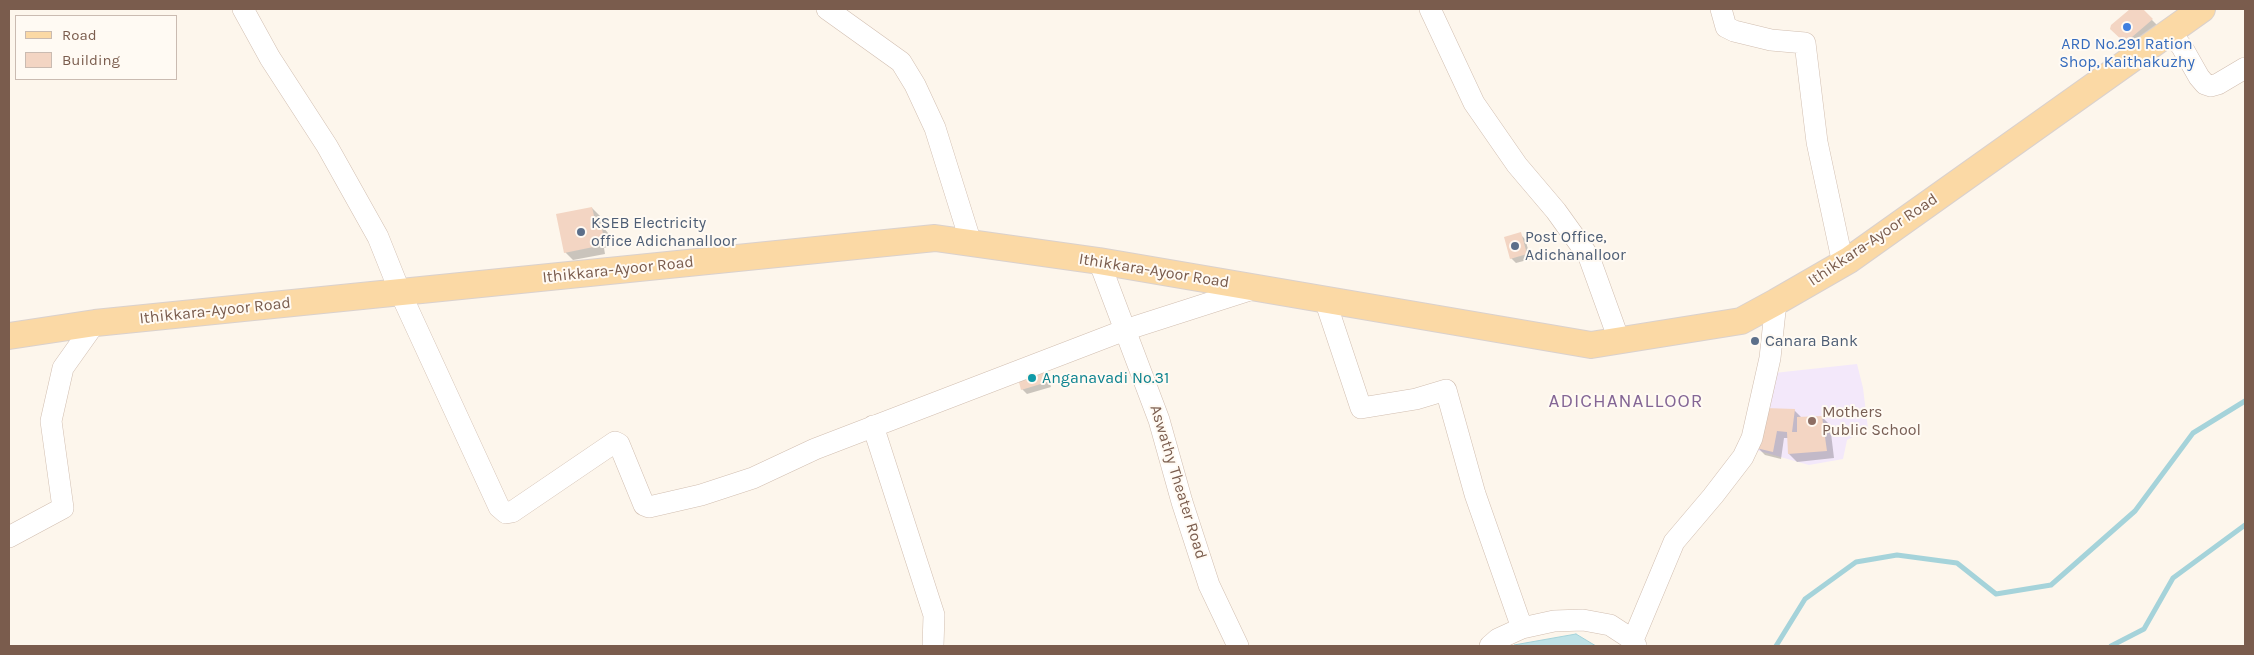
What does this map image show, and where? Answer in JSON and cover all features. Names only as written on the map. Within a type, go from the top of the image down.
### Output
[{"type":"main road","name":"Ithikkara-Ayoor Road","points":[[9,336],[95,323],[935,238],[1098,261],[1591,345],[1741,322],[1843,264],[2202,9]]},
{"type":"street","points":[[243,9],[270,58],[327,146],[373,229],[499,507],[506,514],[512,512],[615,442],[620,444],[644,505],[649,507],[700,495],[753,478],[815,449],[1125,330],[1257,288]]},
{"type":"street","points":[[827,9],[901,62],[916,85],[935,128],[971,243]]},
{"type":"street","points":[[1430,9],[1474,103],[1517,165],[1556,211],[1589,257],[1619,340]]},
{"type":"street","points":[[1721,9],[1726,27],[1734,31],[1771,40],[1805,43],[1817,142],[1843,264]]},
{"type":"street","points":[[2170,32],[2182,47],[2198,77],[2205,84],[2211,86],[2218,84],[2245,68]]},
{"type":"street","name":"Aswathy Theater Road","points":[[1098,261],[1159,420],[1182,502],[1209,585],[1238,646]]},
{"type":"street","points":[[1325,300],[1362,408],[1416,398],[1446,390],[1475,494],[1522,628]]},
{"type":"street","points":[[1490,646],[1498,639],[1522,628],[1554,622],[1583,620],[1610,625],[1634,643],[1674,542],[1743,457],[1752,438],[1770,358],[1776,302]]},
{"type":"street","points":[[9,537],[62,508],[51,421],[62,368],[95,323]]},
{"type":"street","points":[[873,426],[934,615],[933,646]]},
{"type":"shaded area","name":"Mothers Public School","points":[[1857,364],[1863,388],[1868,429],[1847,440],[1843,459],[1809,465],[1752,449],[1774,373]]},
{"type":"water","points":[[1576,634],[1596,646],[1513,646],[1514,645]]},
{"type":"building","name":"ARD No.291 Ration Shop, Kaithakuzhy","points":[[2130,9],[2143,9],[2153,19],[2125,43],[2110,29],[2111,25]]},
{"type":"building","name":"KSEB Electricity office Adichanalloor","points":[[592,207],[596,225],[601,224],[604,239],[596,241],[598,246],[564,253],[556,214]]},
{"type":"building","name":"Post Office, Adichanalloor","points":[[1521,232],[1527,254],[1510,259],[1504,237]]},
{"type":"building","name":"Anganavadi No.31","points":[[1043,366],[1047,382],[1021,390],[1017,374]]},
{"type":"building","points":[[1765,408],[1795,409],[1792,432],[1797,432],[1797,417],[1822,416],[1827,451],[1788,454],[1787,432],[1777,431],[1773,452],[1756,448]]},
{"type":"waterway","points":[[1776,646],[1805,599],[1856,562],[1897,555],[1957,563],[1996,594],[2051,585],[2135,511],[2193,433],[2245,401]]},
{"type":"waterway","points":[[2111,646],[2144,629],[2173,578],[2245,525]]},
{"type":"place","name":"ARD No.291 Ration Shop, Kaithakuzhy","points":[[2127,27]]},
{"type":"place","name":"KSEB Electricity office Adichanalloor","points":[[581,232]]},
{"type":"place","name":"Post Office, Adichanalloor","points":[[1515,246]]},
{"type":"place","name":"Canara Bank","points":[[1755,341]]},
{"type":"place","name":"Anganavadi No.31","points":[[1032,378]]},
{"type":"place","name":"Mothers Public School","points":[[1812,421]]},
{"type":"district","name":"ADICHANALLOOR","points":[[1626,402]]}]
